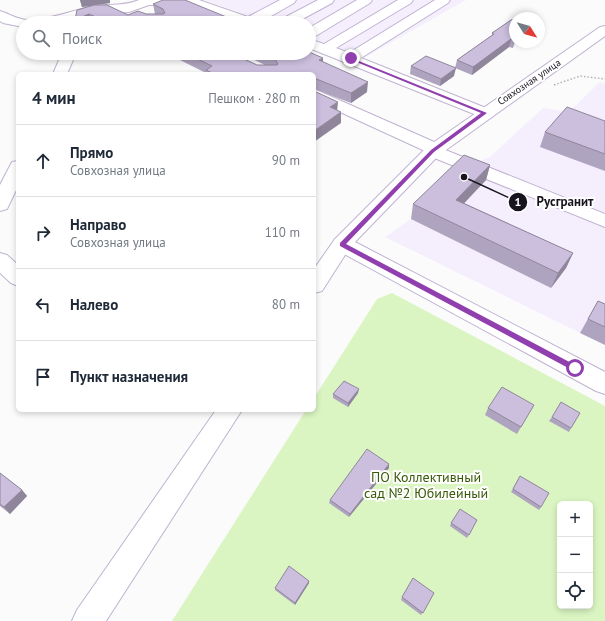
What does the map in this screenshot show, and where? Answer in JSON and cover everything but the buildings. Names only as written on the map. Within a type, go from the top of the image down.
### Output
[{"type":"main road","points":[[72,16],[96,10],[129,8],[148,0],[184,0],[234,16]]},
{"type":"main road","points":[[146,16],[148,0]]},
{"type":"main road","points":[[262,16],[290,0]]},
{"type":"main road","points":[[298,16],[328,0]]},
{"type":"main road","points":[[316,30],[366,0]]},
{"type":"main road","points":[[325,49],[407,0]]},
{"type":"main road","points":[[351,58],[444,0]]},
{"type":"main road","points":[[218,10],[232,4]]},
{"type":"main road","points":[[0,15],[8,20],[16,21]]},
{"type":"main road","name":"Совхозная улица","points":[[316,282],[342,244],[434,150],[605,30]]},
{"type":"main road","points":[[8,34],[16,34]]},
{"type":"main road","points":[[316,46],[351,58],[485,113]]},
{"type":"main road","points":[[61,72],[66,60]]},
{"type":"main road","points":[[316,95],[434,150],[605,221]]},
{"type":"main road","points":[[0,205],[16,170]]},
{"type":"main road","points":[[342,244],[605,384]]},
{"type":"main road","points":[[0,260],[16,276]]},
{"type":"main road","points":[[88,621],[229,412]]},
{"type":"path","points":[[536,78],[555,86],[580,76],[605,79]]},
{"type":"shaded area","points":[[205,0],[466,0],[365,57],[316,40],[316,16],[250,16]]},
{"type":"shaded area","points":[[600,82],[605,84],[605,345],[385,237],[411,219],[464,167],[490,157],[543,108],[569,112]]},
{"type":"green space","name":"ПО Коллективный сад №2 Юбилейный","points":[[392,293],[605,406],[605,621],[172,621],[305,412],[316,412],[316,395],[377,299]]},
{"type":"place","name":"Русгранит","points":[[464,177]]},
{"type":"route","points":[[351,58],[485,113],[433,151],[342,244],[575,368]]}]
